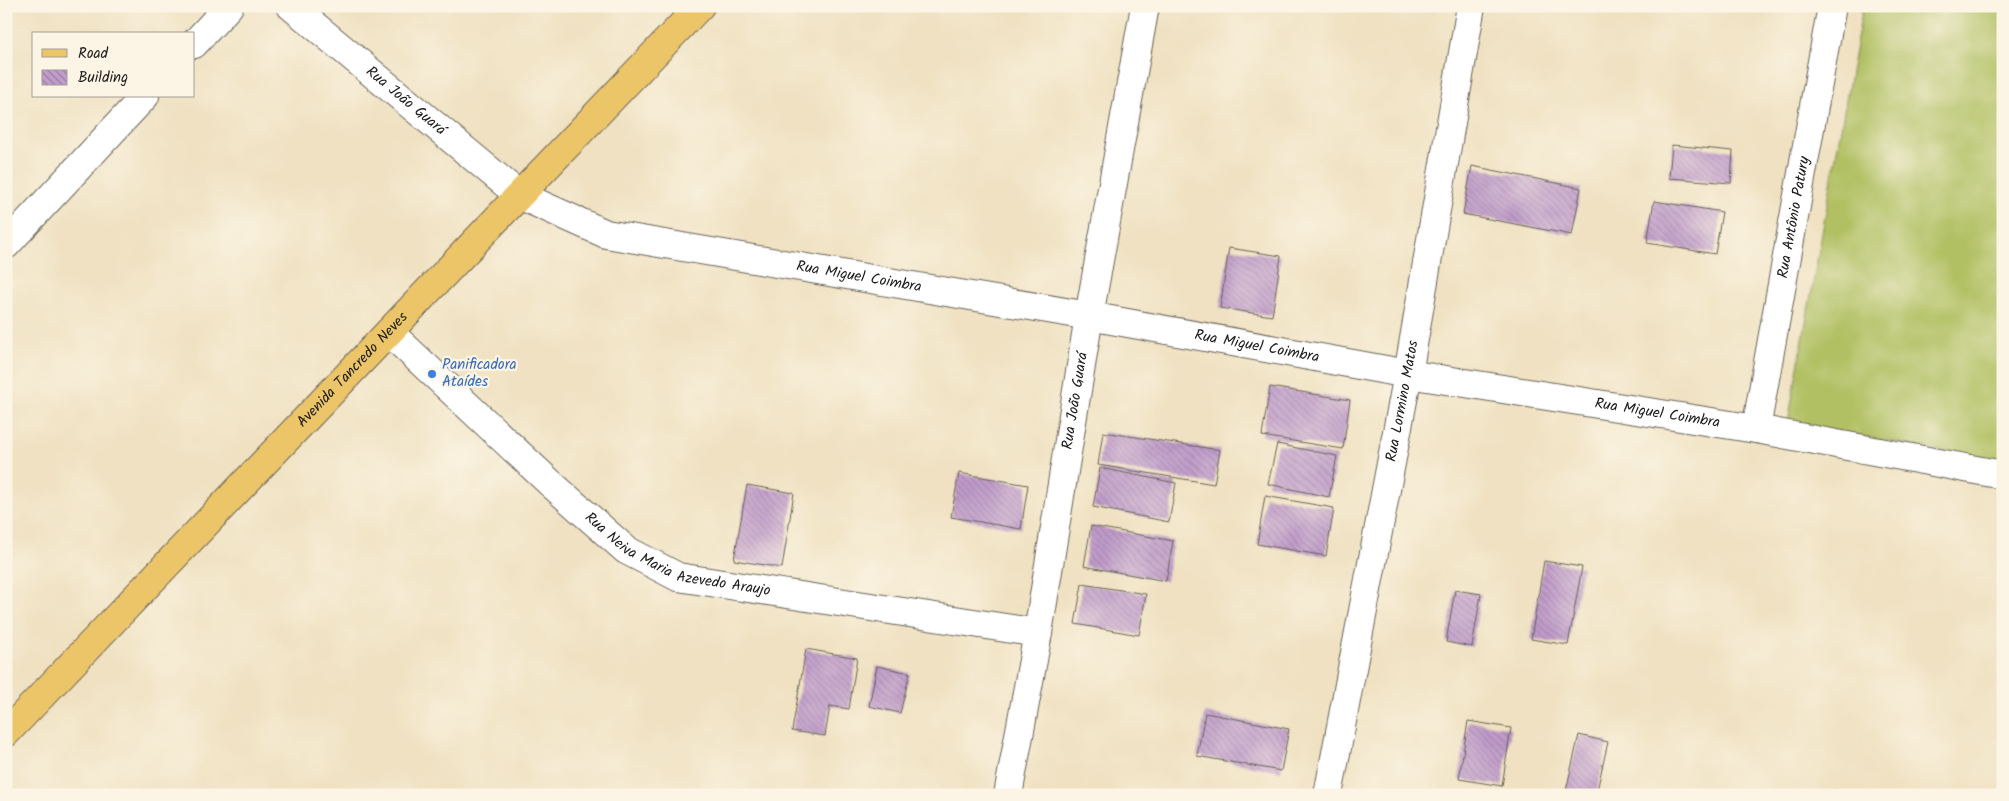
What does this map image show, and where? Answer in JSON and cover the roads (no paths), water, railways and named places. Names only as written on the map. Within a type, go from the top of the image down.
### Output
[{"type":"main road","name":"Avenida Tancredo Neves","points":[[6,734],[700,6]]},
{"type":"street","points":[[195,43],[229,6]]},
{"type":"street","name":"Rua João Guará","points":[[291,6],[519,195]]},
{"type":"street","name":"Rua João Guará","points":[[1008,795],[1038,633],[1089,316],[1145,6]]},
{"type":"street","name":"Rua Lormino Matos","points":[[1328,795],[1408,374],[1471,6]]},
{"type":"street","name":"Rua Antônio Patury","points":[[1756,428],[1832,6]]},
{"type":"street","points":[[6,245],[143,98]]},
{"type":"street","name":"Rua Miguel Coimbra","points":[[519,195],[606,234],[1089,316],[1408,374],[1756,428],[2003,475]]},
{"type":"street","name":"Rua Neiva Maria Azevedo Araujo","points":[[389,332],[548,481],[626,550],[678,577],[1038,633]]},
{"type":"place","name":"Panificadora Ataídes","points":[[432,374]]}]
